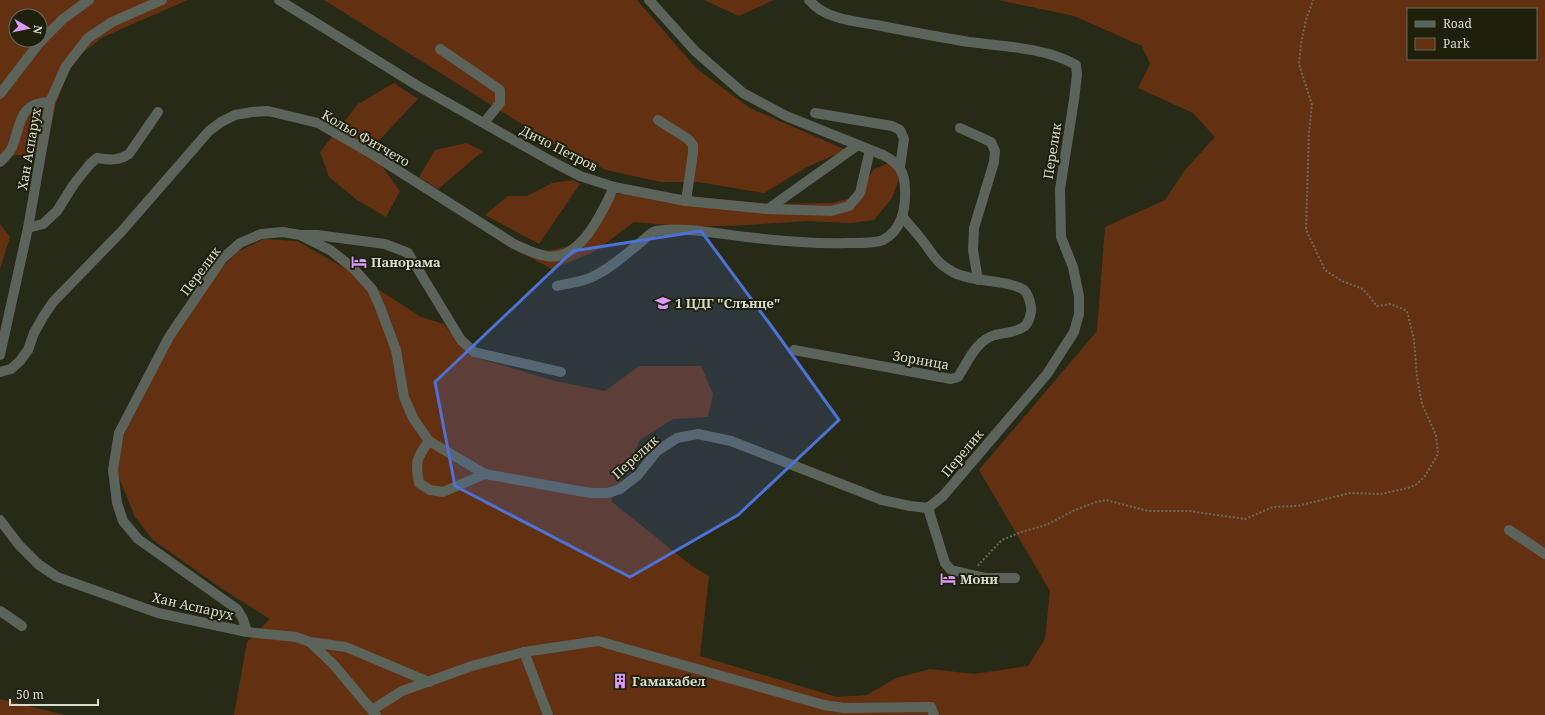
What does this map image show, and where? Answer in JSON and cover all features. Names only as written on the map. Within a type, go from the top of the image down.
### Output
[{"type":"street","points":[[0,94],[40,42],[63,19],[89,0]]},
{"type":"street","name":"Хан Аспарух","points":[[0,355],[28,228],[50,102],[66,66],[88,38],[112,22],[162,0]]},
{"type":"street","name":"Дичо Петров","points":[[279,0],[418,86],[484,123],[580,176],[614,187],[686,201],[768,209],[831,211],[849,206],[860,193],[870,150]]},
{"type":"street","points":[[557,286],[592,277],[606,269],[654,232],[673,230],[716,233],[783,242],[868,242],[882,240],[895,230],[902,216],[906,203],[905,184],[900,167],[894,160],[786,116],[743,92],[695,51],[649,0]]},
{"type":"street","name":"Перелик","points":[[247,632],[243,619],[237,609],[138,539],[123,521],[117,503],[113,470],[119,433],[169,337],[222,259],[240,242],[261,234],[284,232],[300,235],[330,250],[353,268],[372,288],[396,350],[404,397],[413,418],[429,441],[485,474],[590,493],[608,493],[620,489],[638,475],[657,451],[677,438],[698,434],[731,440],[882,500],[928,508],[943,496],[1047,374],[1074,332],[1080,314],[1079,296],[1073,267],[1061,237],[1060,189],[1077,74],[1076,65],[1037,51],[938,37],[841,19],[823,12],[809,0]]},
{"type":"street","points":[[440,49],[500,90],[500,103],[484,123]]},
{"type":"street","points":[[0,162],[13,146],[22,115],[30,107],[40,102],[50,102]]},
{"type":"street","name":"Кольо Фитчето","points":[[0,372],[11,369],[20,361],[28,350],[40,322],[53,302],[121,232],[209,132],[221,122],[235,115],[268,111],[318,123],[372,154],[514,244],[532,253],[546,256],[555,256],[568,253],[584,240],[606,204],[614,187]]},
{"type":"street","points":[[28,228],[43,224],[57,211],[74,184],[90,164],[97,158],[115,160],[123,158],[129,154],[158,112]]},
{"type":"street","points":[[815,113],[892,126],[900,130],[904,139],[900,167]]},
{"type":"street","points":[[658,120],[688,139],[693,145],[686,201]]},
{"type":"street","points":[[960,128],[991,142],[995,151],[994,162],[974,228],[973,250],[978,280]]},
{"type":"street","points":[[768,209],[858,145]]},
{"type":"street","name":"Зорница","points":[[794,350],[951,379],[958,377],[977,347],[982,342],[993,335],[1018,330],[1025,326],[1032,309],[1025,291],[1014,286],[978,280],[954,273],[936,261],[922,240],[902,216]]},
{"type":"street","points":[[300,235],[317,235],[385,244],[408,253],[461,340],[474,352],[561,372]]},
{"type":"street","points":[[429,441],[420,453],[416,466],[419,483],[430,490],[443,492],[485,474]]},
{"type":"street","points":[[928,508],[945,563],[951,570],[986,578],[1015,578]]},
{"type":"street","name":"Хан Аспарух","points":[[0,520],[19,545],[38,564],[57,577],[158,613],[247,632],[296,637],[310,642],[333,664],[374,712]]},
{"type":"street","points":[[1509,530],[1545,554]]},
{"type":"street","points":[[0,611],[22,626]]},
{"type":"street","points":[[374,712],[402,691],[472,666],[524,652],[598,641],[824,710],[844,708],[931,707],[934,715]]},
{"type":"street","points":[[310,642],[346,647],[429,682]]},
{"type":"street","points":[[524,652],[548,715]]},
{"type":"path","points":[[973,576],[982,560],[1002,540],[1021,532],[1046,525],[1096,502],[1106,500],[1115,501],[1148,511],[1189,511],[1245,519],[1273,507],[1297,506],[1350,493],[1381,494],[1408,488],[1417,484],[1438,454],[1436,435],[1422,404],[1416,377],[1414,340],[1407,311],[1392,304],[1377,306],[1363,289],[1342,281],[1325,270],[1306,230],[1312,105],[1299,64],[1301,42],[1306,20],[1313,0]]},
{"type":"highlighted area","points":[[701,231],[839,420],[738,515],[630,577],[455,486],[435,382],[573,251]]},
{"type":"green space","points":[[0,0],[188,0],[103,37],[76,58],[56,103],[46,154],[0,156]]},
{"type":"green space","points":[[324,0],[637,0],[697,69],[750,108],[846,150],[805,168],[764,193],[698,182],[661,182],[606,170],[555,145]]},
{"type":"green space","points":[[704,0],[774,0],[739,16]]},
{"type":"green space","points":[[998,0],[1545,0],[1545,715],[234,715],[247,642],[270,619],[221,588],[153,540],[135,517],[117,473],[124,435],[172,340],[215,275],[237,252],[264,239],[297,241],[353,273],[421,317],[444,324],[468,355],[555,381],[605,391],[639,366],[701,366],[713,394],[708,417],[673,419],[640,440],[611,501],[692,566],[709,576],[700,656],[837,697],[867,695],[896,678],[930,669],[974,674],[1028,666],[1045,639],[1050,591],[979,470],[1097,331],[1105,227],[1165,200],[1185,170],[1215,137],[1193,113],[1138,88],[1150,64],[1142,46],[1074,16]]},
{"type":"green space","points":[[394,83],[418,99],[370,150],[400,191],[386,217],[357,200],[329,177],[320,152],[358,104]]},
{"type":"green space","points":[[466,143],[483,151],[438,189],[419,177],[435,150]]},
{"type":"green space","points":[[893,162],[899,179],[892,198],[874,220],[851,223],[808,221],[732,226],[679,226],[634,222],[594,252],[552,269],[522,253],[553,250],[579,243],[617,194],[645,192],[773,204],[832,203],[855,197],[874,169]]},
{"type":"green space","points":[[573,180],[580,184],[539,244],[485,215],[508,196],[527,196],[552,183]]},
{"type":"green space","points":[[0,224],[10,237],[0,269]]},
{"type":"green space","points":[[0,699],[65,715],[0,715]]},
{"type":"place","name":"Панорама","points":[[359,262]]},
{"type":"place","name":"1 ЦДГ \"Слънце\"","points":[[663,303]]},
{"type":"place","name":"Мони","points":[[948,579]]},
{"type":"place","name":"Гамакабел","points":[[620,681]]}]
